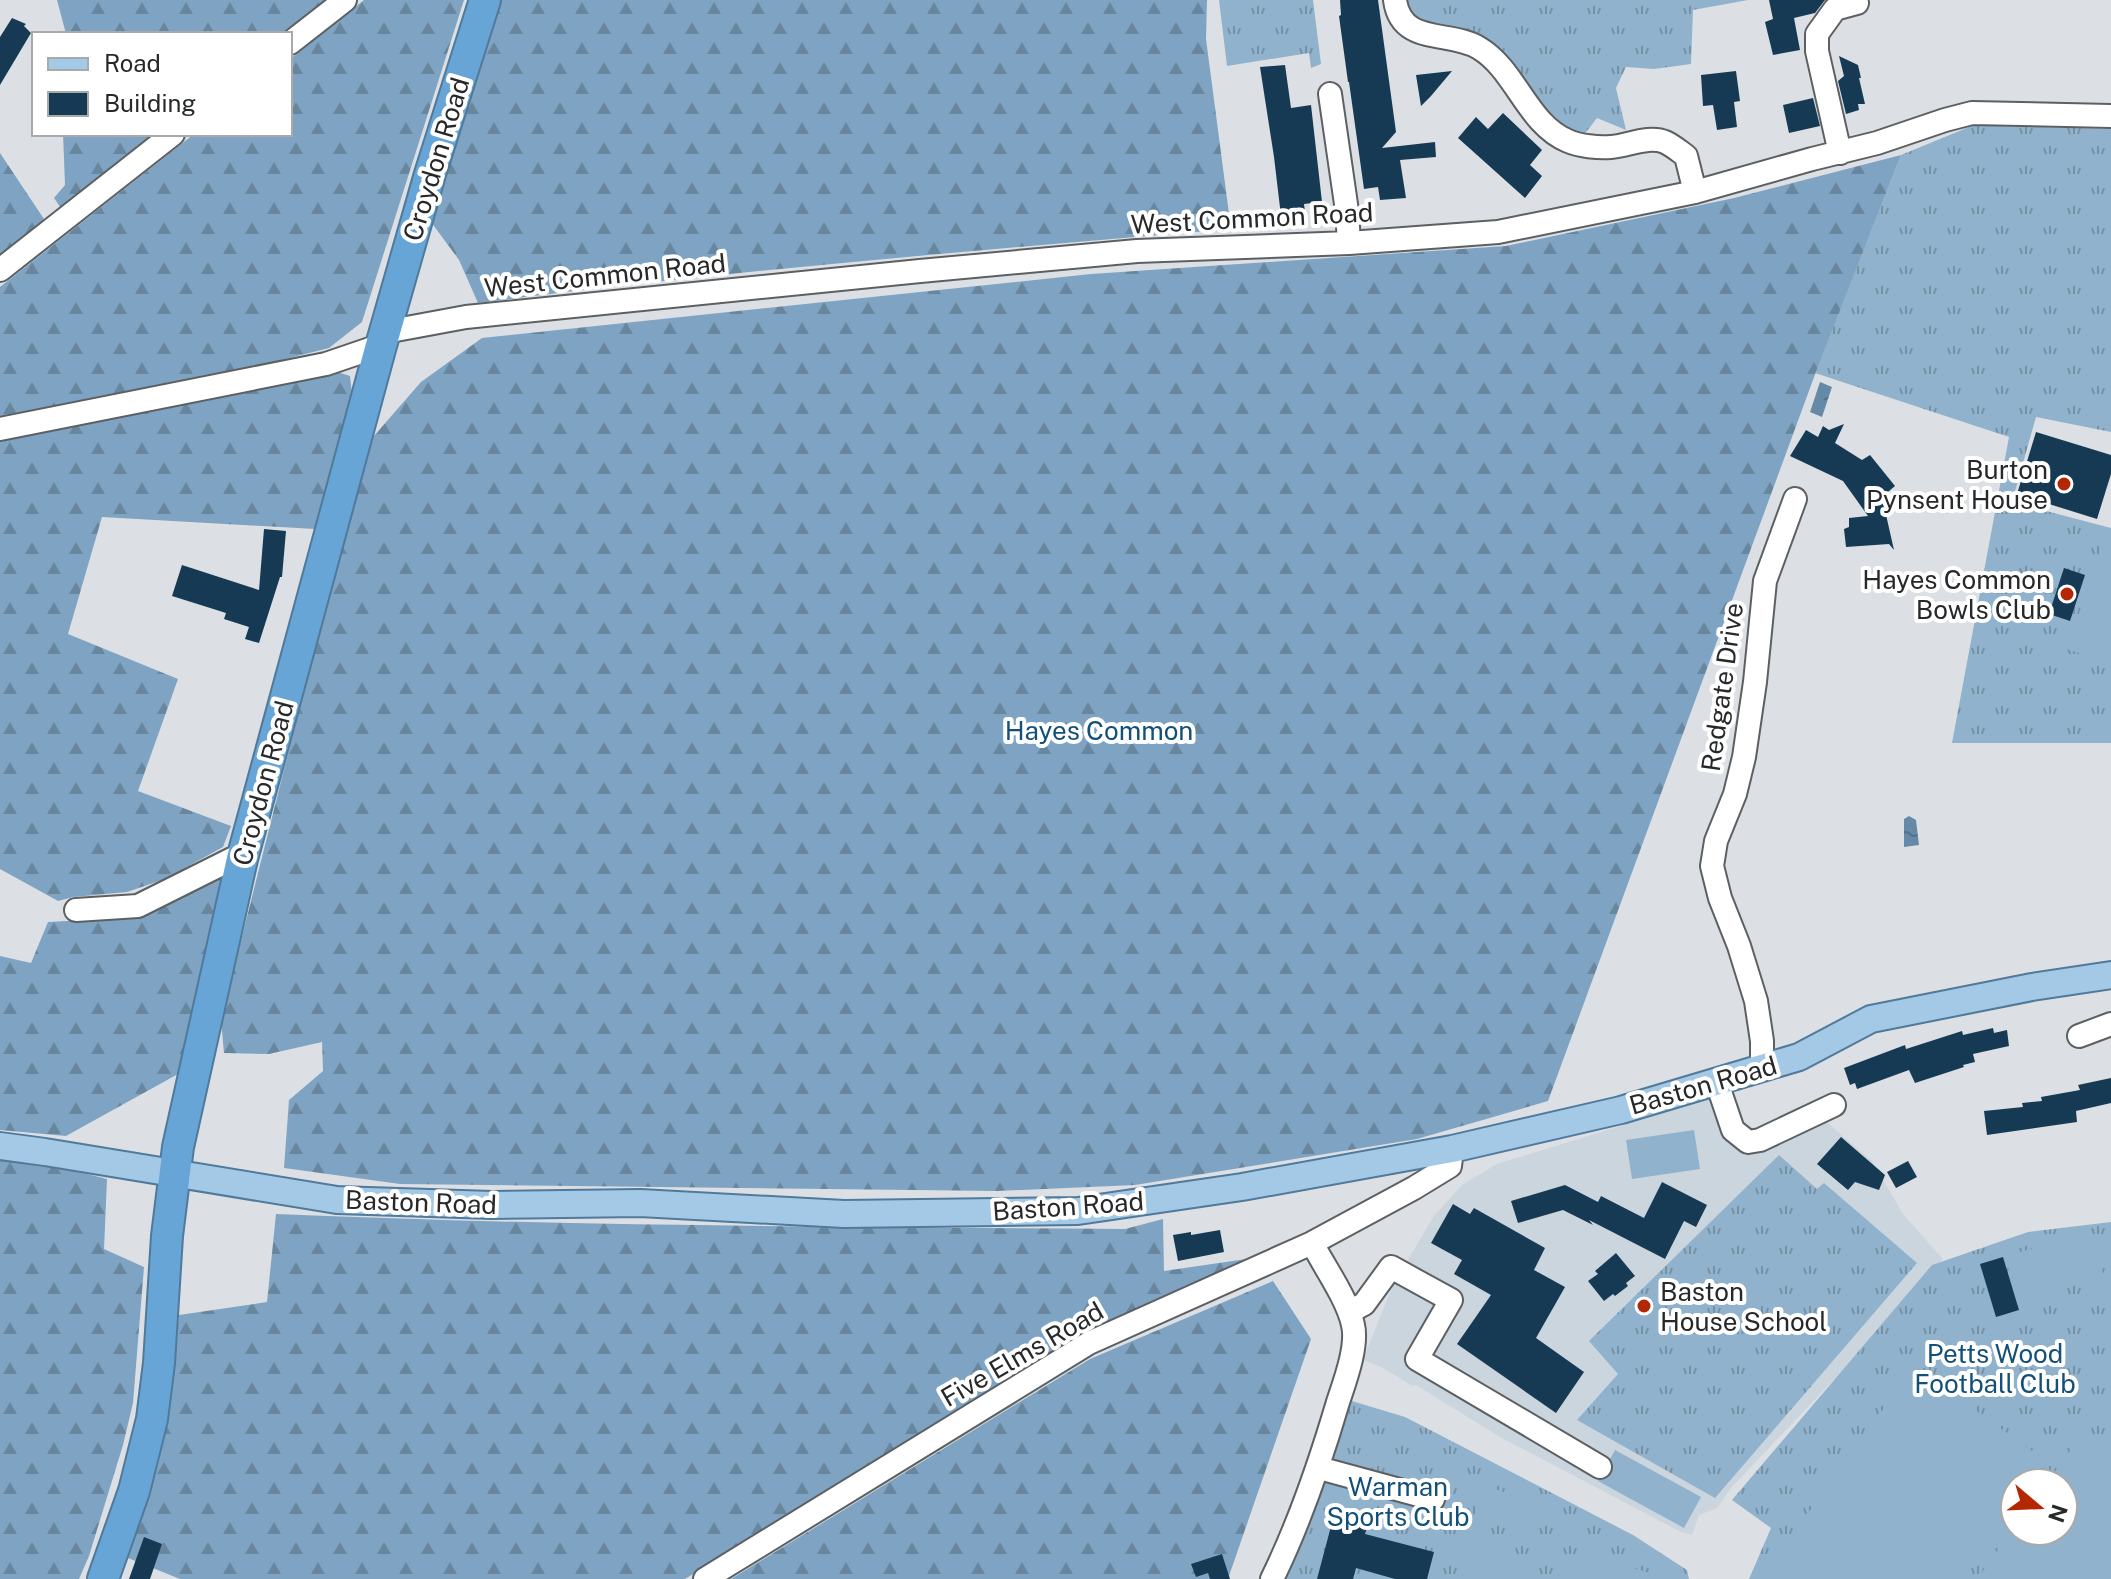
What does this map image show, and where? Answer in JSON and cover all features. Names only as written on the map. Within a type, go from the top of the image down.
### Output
[{"type":"highway","name":"Croydon Road","points":[[103,1579],[134,1491],[152,1419],[174,1174],[182,1125],[242,859],[382,340],[485,0]]},
{"type":"main road","name":"Baston Road","points":[[0,1146],[337,1200],[492,1205],[640,1203],[844,1214],[1078,1211],[1195,1195],[1452,1149],[1621,1110],[1799,1057],[1871,1019],[2032,987],[2111,975]]},
{"type":"street","points":[[292,41],[345,0]]},
{"type":"street","points":[[1395,0],[1396,10],[1403,22],[1414,30],[1477,46],[1491,57],[1547,128],[1567,141],[1611,147],[1633,142],[1663,141],[1686,156],[1695,192]]},
{"type":"street","points":[[1840,153],[1817,51],[1817,34],[1835,9],[1857,3]]},
{"type":"street","points":[[1330,94],[1349,243]]},
{"type":"street","name":"West Common Road","points":[[0,429],[326,364],[370,349],[382,340],[466,317],[1137,251],[1349,243],[1498,232],[1695,192],[1972,113],[2111,116]]},
{"type":"street","points":[[0,270],[170,136]]},
{"type":"street","name":"Redgate Drive","points":[[1762,1068],[1762,1041],[1756,1001],[1712,866],[1716,841],[1735,794],[1744,757],[1765,581],[1795,499]]},
{"type":"street","points":[[76,910],[138,906],[232,859],[242,859]]},
{"type":"street","points":[[2079,1036],[2111,1024]]},
{"type":"street","points":[[1716,1080],[1733,1130],[1748,1142],[1760,1140],[1834,1105]]},
{"type":"street","name":"Five Elms Road","points":[[705,1579],[1089,1343],[1312,1243],[1414,1188],[1450,1166],[1452,1149]]},
{"type":"street","points":[[1272,1579],[1290,1544],[1319,1468],[1351,1357],[1354,1328],[1349,1312],[1312,1243]]},
{"type":"street","points":[[1349,1312],[1364,1304],[1391,1267],[1451,1300],[1417,1359],[1600,1467]]},
{"type":"street","points":[[1319,1468],[1433,1499]]},
{"type":"shaded area","name":"Baston House School","points":[[1708,1099],[1717,1122],[1720,1121],[1728,1138],[1824,1120],[1872,1161],[1903,1214],[1943,1259],[1934,1269],[1936,1272],[1731,1488],[1717,1508],[1699,1515],[1692,1535],[1500,1437],[1416,1385],[1363,1360],[1393,1285],[1434,1216],[1462,1185],[1497,1164]]},
{"type":"green space","points":[[57,0],[328,0],[288,32],[65,32]]},
{"type":"green space","points":[[364,0],[464,0],[362,322],[329,348],[234,372],[0,416],[0,287],[191,136],[292,136],[292,57]]},
{"type":"green space","points":[[500,0],[1207,0],[1206,39],[1231,229],[760,271],[478,303],[459,260],[431,222],[450,151]]},
{"type":"green space","points":[[1219,0],[1313,0],[1321,64],[1311,68],[1309,53],[1227,66]]},
{"type":"green space","points":[[1406,0],[1748,0],[1693,10],[1691,64],[1654,69],[1626,67],[1616,88],[1626,130],[1597,118],[1581,139],[1563,132],[1533,98],[1515,67],[1489,41],[1477,35],[1420,22]]},
{"type":"green space","points":[[1974,125],[2111,129],[2111,432],[2036,417],[2012,502],[2111,528],[2111,743],[1952,743],[2009,437],[1815,373],[1901,155]]},
{"type":"green space","points":[[63,136],[156,136],[63,211],[54,198],[65,185]]},
{"type":"green space","points":[[0,153],[46,222],[0,258]]},
{"type":"green space","name":"Hayes Common","points":[[1901,155],[1817,369],[1548,1101],[1417,1139],[1135,1185],[997,1191],[400,1184],[284,1168],[289,1100],[323,1071],[322,1042],[269,1054],[224,1053],[221,1020],[330,587],[373,437],[421,382],[482,338],[1091,274],[1506,246],[1734,198]]},
{"type":"green space","points":[[328,369],[350,376],[352,394],[315,529],[102,517],[68,634],[178,679],[138,791],[231,826],[223,847],[165,879],[127,892],[58,901],[0,869],[0,442]]},
{"type":"green space","points":[[2101,547],[2111,550],[2111,664],[2067,649]]},
{"type":"green space","points":[[225,876],[178,1074],[66,1136],[0,1130],[0,956],[31,963],[48,922],[141,917]]},
{"type":"green space","points":[[1694,1130],[1700,1169],[1632,1179],[1626,1140]]},
{"type":"green space","points":[[1779,1155],[1817,1189],[1824,1183],[1917,1263],[1715,1498],[1577,1420],[1618,1374],[1589,1341]]},
{"type":"green space","points":[[0,1160],[59,1167],[107,1179],[104,1249],[144,1267],[133,1403],[89,1556],[79,1579],[0,1579]]},
{"type":"green space","points":[[276,1214],[807,1227],[1125,1229],[1163,1219],[1164,1271],[1253,1258],[1054,1350],[685,1579],[180,1579],[118,1554],[169,1401],[179,1315],[267,1302]]},
{"type":"green space","name":"Petts Wood Football Club","points":[[2111,1222],[2111,1579],[1749,1579],[1771,1528],[1732,1500],[1932,1265],[2028,1232]]},
{"type":"green space","points":[[2092,1232],[2104,1277],[2021,1300],[2009,1255]]},
{"type":"green space","points":[[1273,1281],[1311,1339],[1229,1576],[1222,1579],[731,1579],[1090,1359]]},
{"type":"green space","points":[[1914,1366],[2046,1461],[2042,1467],[1999,1467],[1999,1528],[1964,1579],[1771,1579],[1764,1574]]},
{"type":"green space","name":"Warman Sports Club","points":[[1342,1398],[1405,1417],[1633,1535],[1687,1570],[1689,1579],[1284,1579],[1302,1543]]},
{"type":"green space","points":[[2079,1438],[2111,1461],[2111,1579],[1977,1579],[2000,1547],[2079,1547],[2079,1467],[2058,1467]]},
{"type":"green space","points":[[1615,1450],[1701,1497],[1684,1528],[1598,1481]]},
{"type":"green space","points":[[1486,1486],[1547,1507],[1537,1537],[1475,1515]]},
{"type":"green space","points":[[1467,1536],[1528,1558],[1520,1579],[1495,1579],[1457,1565]]},
{"type":"green space","points":[[1588,1553],[1649,1573],[1647,1579],[1580,1579]]},
{"type":"water","points":[[1820,382],[1832,387],[1822,417],[1810,412]]},
{"type":"water","points":[[1909,816],[1916,820],[1919,845],[1904,847],[1904,819]]},
{"type":"building","points":[[1340,0],[1378,0],[1396,132],[1382,148],[1435,142],[1436,157],[1400,160],[1406,198],[1380,200],[1378,187],[1364,189],[1339,16]]},
{"type":"building","points":[[1769,0],[1825,0],[1815,13],[1794,18],[1800,50],[1773,55],[1765,22],[1773,19]]},
{"type":"building","points":[[12,18],[26,24],[24,26],[31,33],[0,85],[0,37]]},
{"type":"building","points":[[1839,56],[1858,65],[1865,104],[1858,104],[1859,110],[1846,114],[1838,81],[1844,76]]},
{"type":"building","points":[[1285,65],[1291,108],[1311,105],[1322,202],[1304,204],[1305,212],[1281,216],[1260,67]]},
{"type":"building","points":[[1452,71],[1431,96],[1421,106],[1416,75]]},
{"type":"building","points":[[1736,71],[1740,101],[1734,102],[1737,127],[1717,130],[1713,105],[1703,106],[1701,75]]},
{"type":"building","points":[[1813,98],[1820,126],[1789,133],[1783,105]]},
{"type":"building","points":[[1503,113],[1542,150],[1530,165],[1542,176],[1525,198],[1458,138],[1476,117],[1488,129]]},
{"type":"building","points":[[1844,424],[1835,443],[1862,460],[1870,455],[1895,486],[1882,497],[1894,550],[1889,544],[1846,547],[1844,529],[1849,527],[1849,518],[1868,516],[1843,481],[1790,456],[1806,430],[1818,437],[1823,426],[1829,430]]},
{"type":"building","name":"Burton Pynsent House","points":[[2036,432],[2111,455],[2111,474],[2097,519],[2017,494]]},
{"type":"building","points":[[264,529],[286,531],[282,577],[259,643],[245,639],[249,627],[224,619],[226,613],[172,596],[182,565],[259,590]]},
{"type":"building","name":"Hayes Common Bowls Club","points":[[2064,568],[2085,575],[2070,621],[2049,614]]},
{"type":"building","points":[[1993,1028],[1994,1033],[2007,1030],[2009,1046],[1973,1054],[1975,1062],[1915,1083],[1909,1070],[1857,1089],[1855,1083],[1850,1085],[1844,1068],[1905,1045],[1906,1049],[1962,1031],[1963,1035]]},
{"type":"building","points":[[2111,1078],[2111,1103],[2076,1111],[2077,1122],[1987,1135],[1984,1111],[2023,1107],[2022,1103],[2042,1101],[2041,1097],[2080,1090],[2078,1085]]},
{"type":"building","points":[[1841,1137],[1885,1175],[1879,1190],[1855,1182],[1848,1190],[1817,1164]]},
{"type":"building","points":[[1908,1161],[1917,1177],[1896,1188],[1887,1172]]},
{"type":"building","points":[[1662,1182],[1707,1205],[1696,1227],[1684,1221],[1665,1259],[1563,1210],[1518,1223],[1511,1201],[1565,1185],[1598,1202],[1601,1196],[1644,1218]]},
{"type":"building","points":[[1453,1204],[1470,1214],[1474,1208],[1545,1248],[1534,1270],[1565,1287],[1536,1338],[1584,1372],[1556,1413],[1457,1344],[1491,1295],[1454,1274],[1462,1260],[1431,1243]]},
{"type":"building","points":[[1220,1230],[1224,1252],[1178,1261],[1173,1235]]},
{"type":"building","points":[[1616,1253],[1635,1276],[1626,1283],[1628,1286],[1604,1301],[1588,1281]]},
{"type":"building","points":[[2003,1257],[2019,1310],[1996,1317],[1980,1264]]},
{"type":"building","name":"Warman Sports Club","points":[[1334,1515],[1368,1524],[1365,1534],[1434,1552],[1427,1579],[1395,1579],[1356,1568],[1353,1579],[1317,1579]]},
{"type":"building","points":[[144,1537],[162,1544],[150,1579],[129,1579]]},
{"type":"building","points":[[1222,1554],[1230,1579],[1210,1579],[1208,1573],[1196,1577],[1191,1564]]},
{"type":"place","name":"Burton Pynsent House","points":[[2064,484]]},
{"type":"place","name":"Hayes Common Bowls Club","points":[[2067,594]]},
{"type":"place","name":"Baston House School","points":[[1644,1306]]}]
